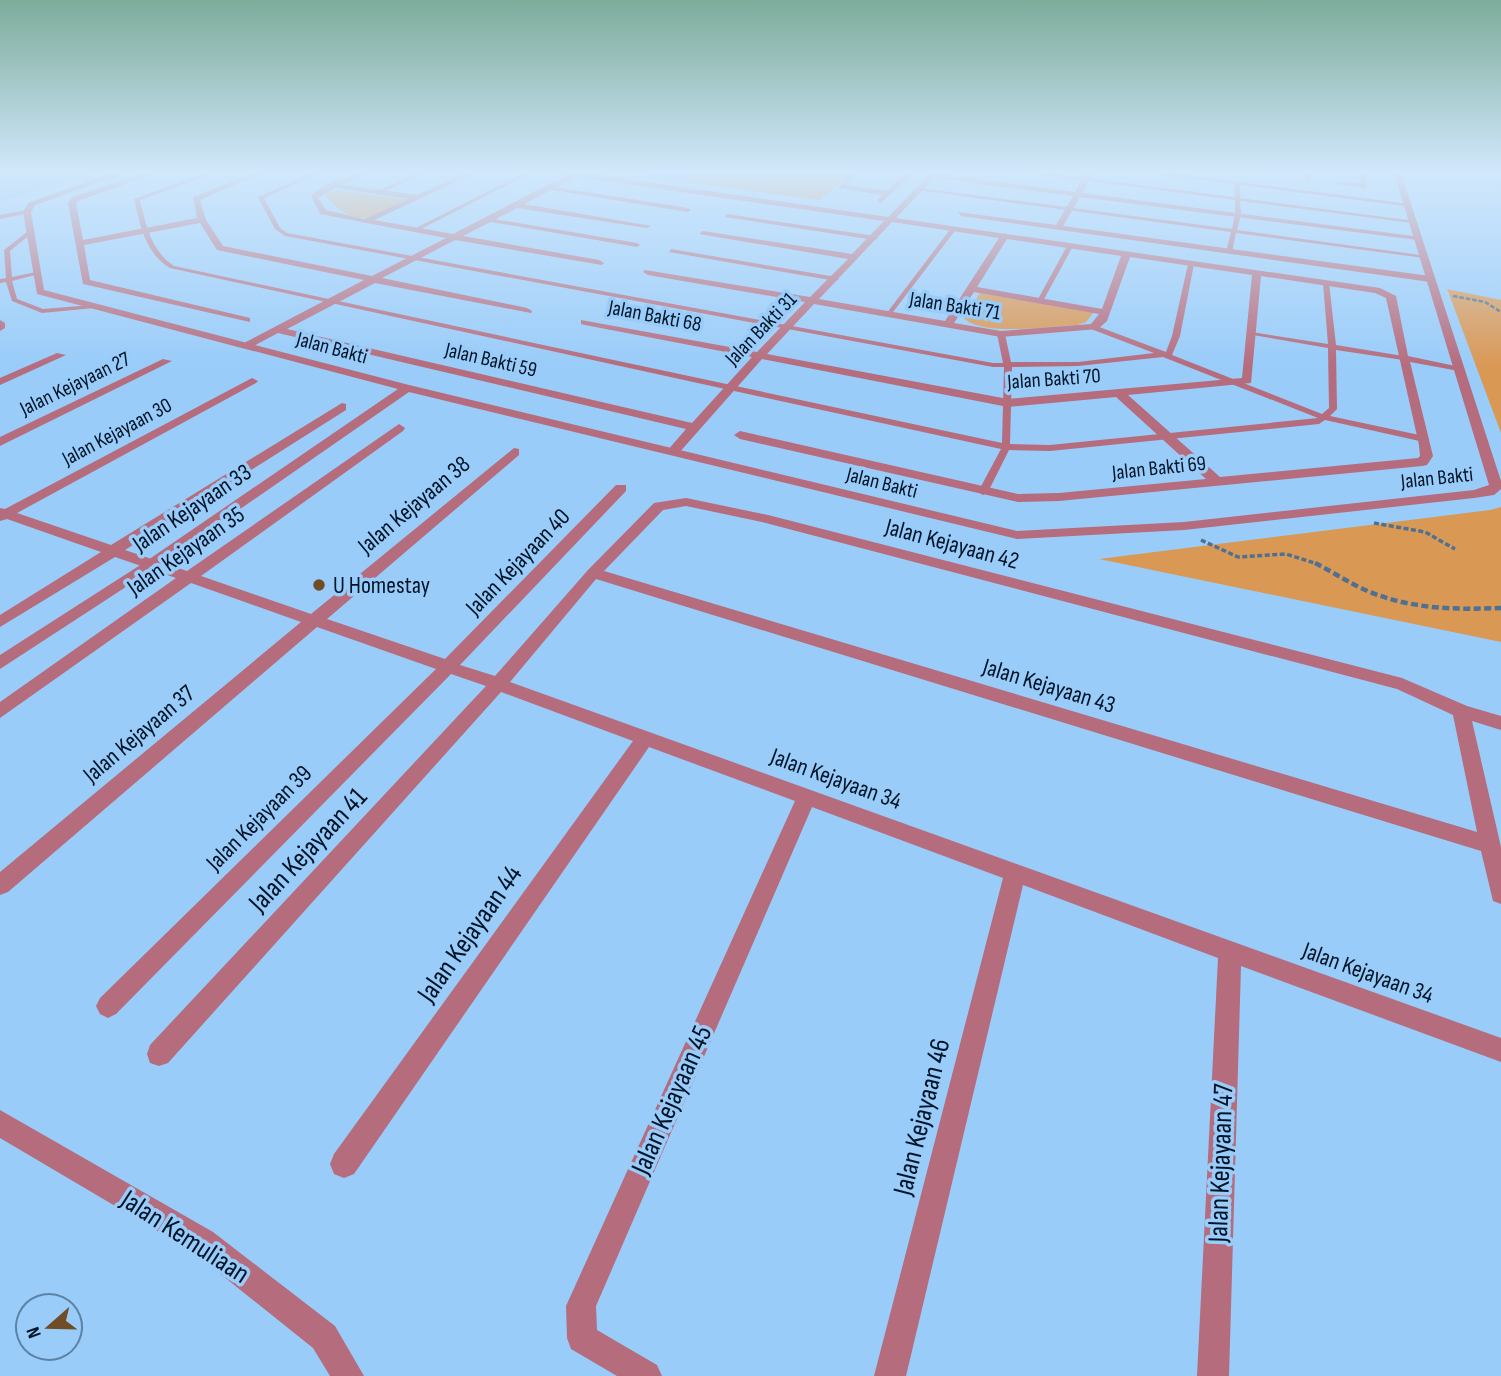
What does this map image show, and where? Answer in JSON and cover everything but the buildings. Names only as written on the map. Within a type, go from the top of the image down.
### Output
[{"type":"street","name":"Jalan Bakti","points":[[30,237],[40,292],[44,295],[407,388],[1017,535],[1184,526],[1489,492],[1496,486],[1417,237]]},
{"type":"street","points":[[78,237],[86,282],[246,320]]},
{"type":"street","points":[[79,243],[110,237]]},
{"type":"street","points":[[213,237],[220,248],[527,311]]},
{"type":"street","points":[[246,345],[456,237]]},
{"type":"street","points":[[457,237],[599,262]]},
{"type":"street","points":[[724,237],[855,257]]},
{"type":"street","points":[[947,326],[1004,237]]},
{"type":"street","points":[[1013,237],[1387,293],[1391,296],[1403,358],[1424,439]]},
{"type":"street","points":[[1124,237],[1430,279]]},
{"type":"street","name":"Jalan Bakti 31","points":[[673,451],[759,356],[875,238]]},
{"type":"street","points":[[1094,327],[1102,321],[1126,255]]},
{"type":"street","name":"Jalan Bakti 71","points":[[648,272],[1001,334],[1094,327]]},
{"type":"street","points":[[1240,384],[1247,381],[1257,274]]},
{"type":"street","points":[[971,289],[1104,312]]},
{"type":"street","name":"Jalan Bakti 68","points":[[585,322],[759,356]]},
{"type":"street","name":"Jalan Bakti 59","points":[[278,330],[695,426]]},
{"type":"street","points":[[0,382],[61,355]]},
{"type":"street","name":"Jalan Bakti 70","points":[[759,356],[1008,403],[1240,384]]},
{"type":"street","points":[[1403,358],[1460,368]]},
{"type":"street","name":"Jalan Kejayaan 27","points":[[0,442],[167,361]]},
{"type":"street","name":"Jalan Kejayaan 30","points":[[2,515],[252,381]]},
{"type":"street","name":"Jalan Kejayaan 33","points":[[0,663],[150,565],[407,388]]},
{"type":"street","points":[[1119,394],[1216,481]]},
{"type":"street","points":[[0,622],[342,407]]},
{"type":"street","name":"Jalan Kejayaan 35","points":[[0,711],[399,428]]},
{"type":"street","name":"Jalan Bakti 69","points":[[740,435],[1018,498],[1059,497],[1422,462],[1427,456],[1424,439]]},
{"type":"street","name":"Jalan Kejayaan 38","points":[[310,621],[514,452]]},
{"type":"street","name":"Jalan Kejayaan 40","points":[[448,667],[621,488]]},
{"type":"street","name":"Jalan Kejayaan 42","points":[[498,684],[593,573],[659,506],[686,502],[842,538],[1402,684],[1461,710],[1501,723]]},
{"type":"street","name":"Jalan Kejayaan 34","points":[[2,515],[498,684],[1501,1050]]},
{"type":"street","name":"Jalan Kejayaan 43","points":[[593,573],[1490,845]]},
{"type":"street","name":"Jalan Kejayaan 37","points":[[0,885],[310,621]]},
{"type":"street","name":"Jalan Kejayaan 39","points":[[108,1006],[448,667]]},
{"type":"street","name":"Jalan Kejayaan 41","points":[[159,1054],[498,684]]},
{"type":"street","points":[[1461,710],[1500,883]]},
{"type":"street","name":"Jalan Kejayaan 44","points":[[344,1164],[645,738]]},
{"type":"street","name":"Jalan Kejayaan 45","points":[[646,1376],[582,1338],[581,1306],[807,796]]},
{"type":"street","name":"Jalan Kejayaan 46","points":[[890,1376],[1015,873]]},
{"type":"street","name":"Jalan Kejayaan 47","points":[[1213,1376],[1230,950]]},
{"type":"street","name":"Jalan Kemuliaan","points":[[0,1124],[203,1242],[324,1338],[348,1376]]},
{"type":"lane","points":[[22,237],[7,250],[9,281],[14,300],[25,306],[52,312],[92,307]]},
{"type":"lane","points":[[147,237],[161,262],[172,267],[1006,447],[1049,448],[1166,434],[1319,421],[1326,418],[1333,409],[1332,347],[1326,284]]},
{"type":"lane","points":[[303,237],[787,328],[1008,366],[1078,364],[1169,355]]},
{"type":"lane","points":[[591,237],[637,245]]},
{"type":"lane","points":[[870,237],[875,238]]},
{"type":"lane","points":[[888,315],[947,237]]},
{"type":"lane","points":[[1229,252],[1233,237]]},
{"type":"lane","points":[[1275,237],[1424,256]]},
{"type":"lane","points":[[1040,301],[1069,246]]},
{"type":"lane","points":[[671,251],[836,278]]},
{"type":"lane","points":[[1169,355],[1176,336],[1191,264]]},
{"type":"lane","points":[[0,281],[36,274]]},
{"type":"lane","points":[[1094,327],[1326,418],[1424,439]]},
{"type":"lane","points":[[983,492],[1006,447],[1008,366],[1001,334]]},
{"type":"lane","points":[[1251,334],[1403,358]]},
{"type":"path","points":[[1435,293],[1471,298],[1501,312]]},
{"type":"path","points":[[1350,507],[1372,523],[1420,529],[1435,534],[1455,549]]},
{"type":"path","points":[[1184,526],[1208,545],[1234,556],[1250,558],[1283,553],[1297,556],[1367,592],[1417,607],[1457,611],[1501,608]]},
{"type":"shaded area","points":[[1447,289],[1501,300],[1501,433],[1449,294]]},
{"type":"shaded area","points":[[980,293],[1094,312],[1086,322],[1077,325],[1017,329],[985,327],[964,318]]},
{"type":"shaded area","points":[[1501,507],[1501,642],[1099,559],[1490,510]]},
{"type":"place","name":"U Homestay","points":[[319,585]]}]
